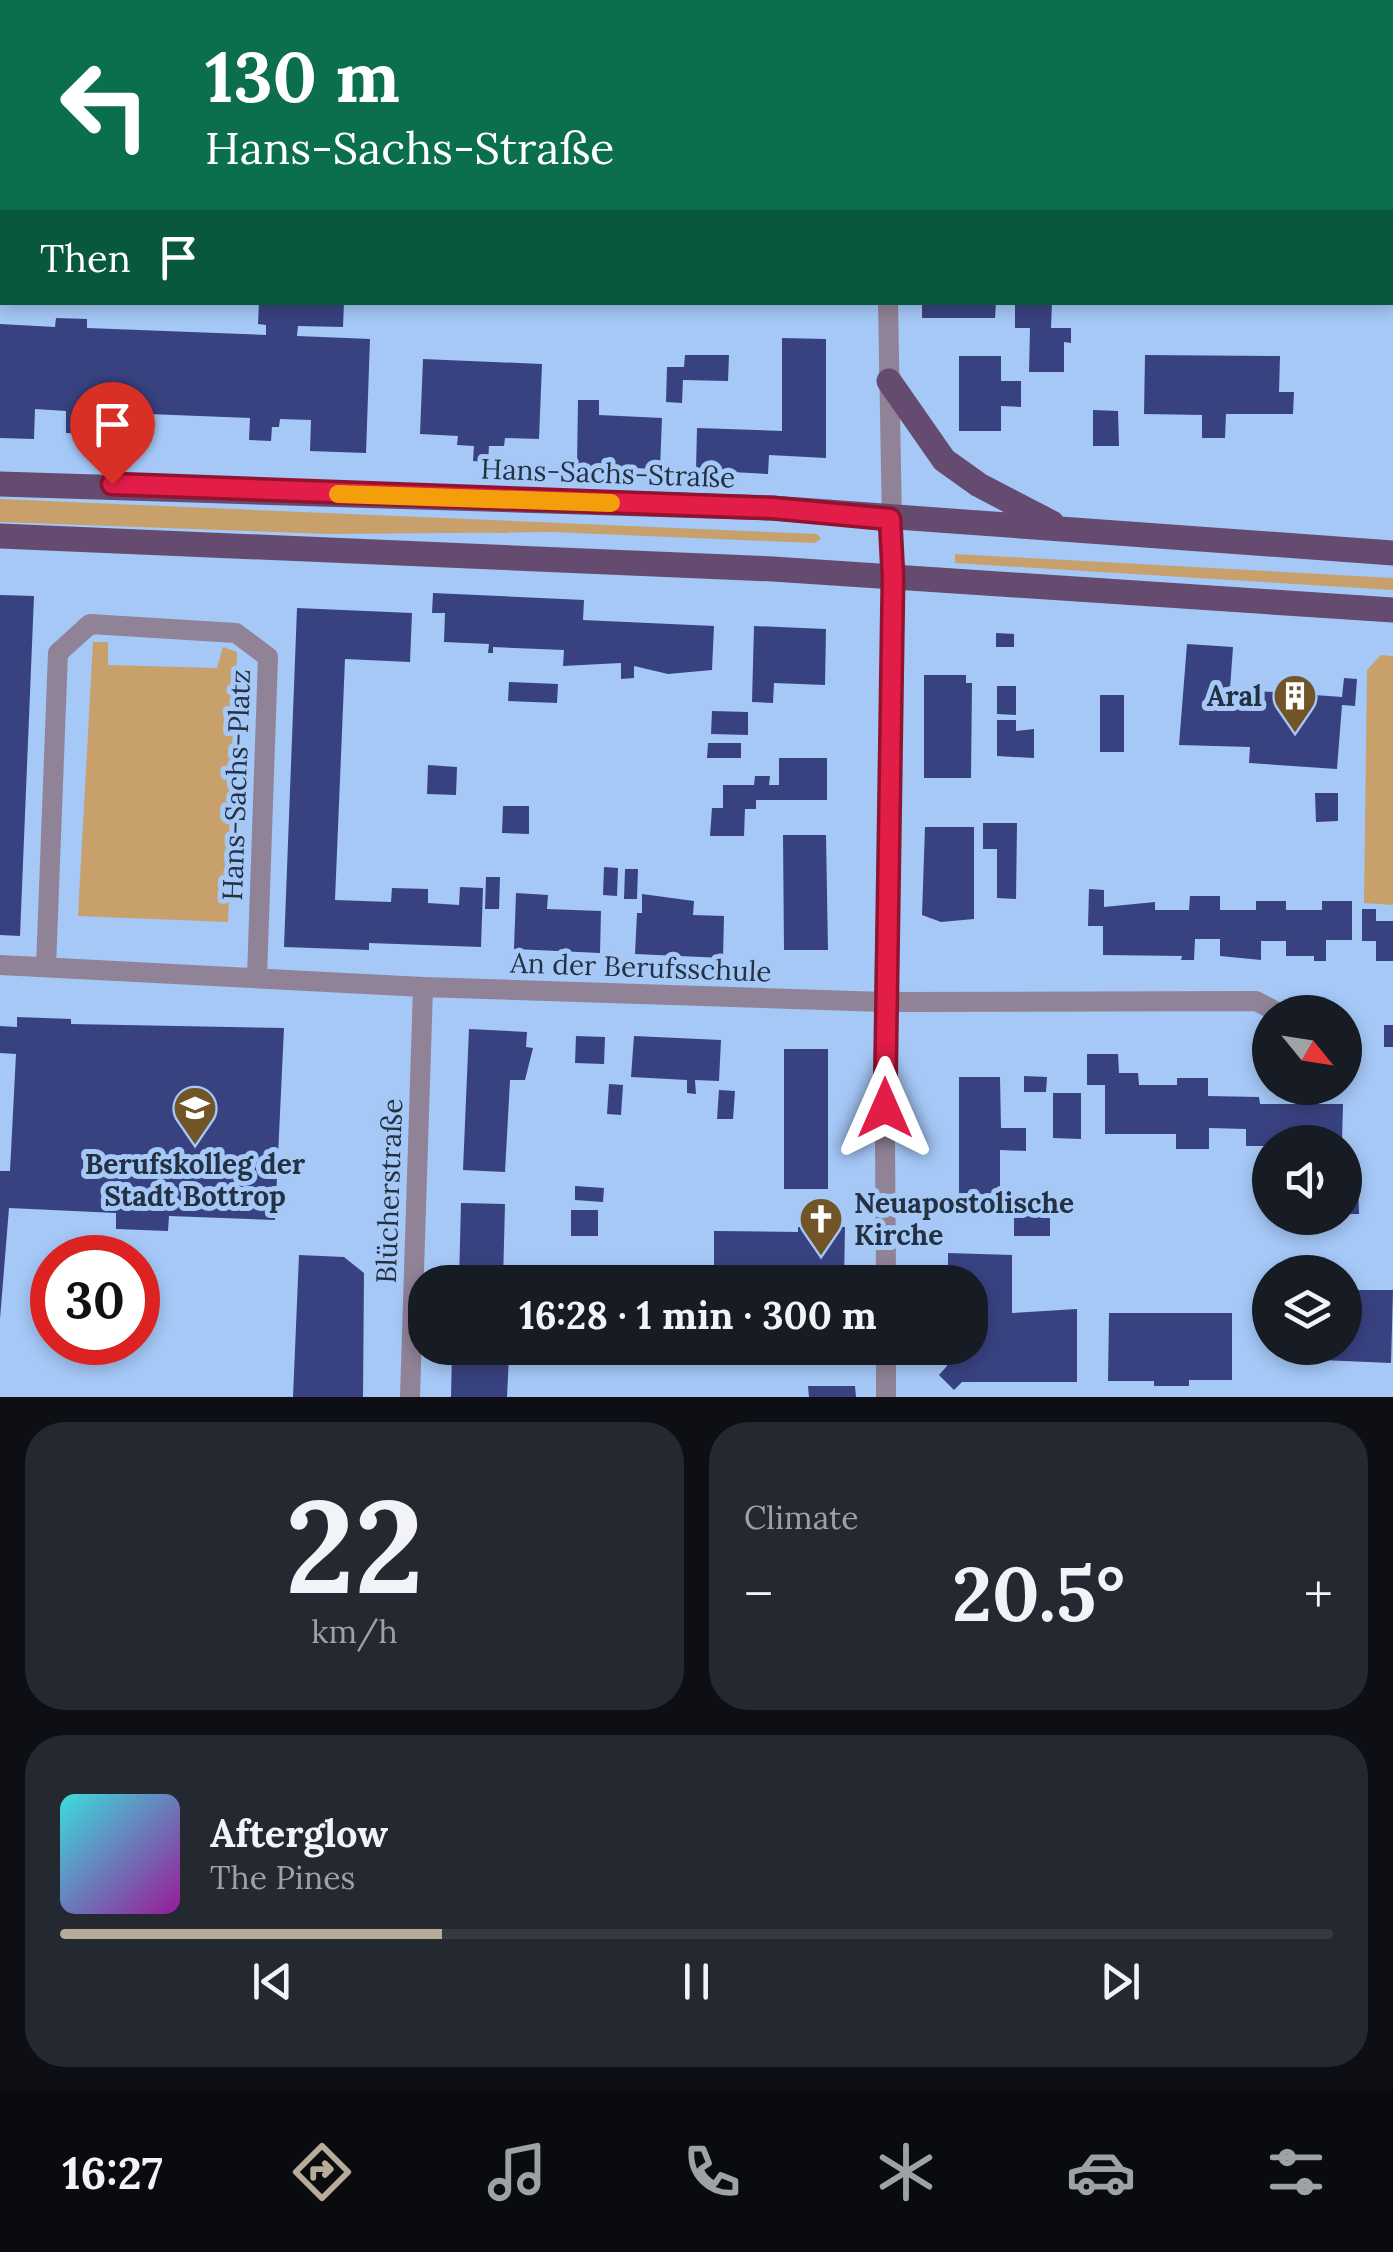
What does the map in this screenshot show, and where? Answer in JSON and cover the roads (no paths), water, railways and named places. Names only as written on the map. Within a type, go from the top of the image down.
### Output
[{"type":"main road","points":[[889,381],[944,460],[979,485],[1061,528]]},
{"type":"main road","name":"Hans-Sachs-Straße","points":[[0,484],[772,508],[1393,553]]},
{"type":"main road","points":[[0,536],[893,577],[1261,598],[1393,610]]},
{"type":"street","points":[[886,1265],[884,1002],[893,577],[888,305]]},
{"type":"street","name":"Hans-Sachs-Platz","points":[[46,967],[58,653],[90,624],[236,633],[268,657],[257,977]]},
{"type":"street","name":"An der Berufsschule","points":[[0,965],[422,987],[884,1002],[1252,1001]]},
{"type":"street","name":"Blücherstraße","points":[[410,1397],[422,987]]},
{"type":"street","points":[[886,1365],[886,1397]]},
{"type":"place","name":"Aral","points":[[1295,734]]},
{"type":"place","name":"Berufskolleg der Stadt Bottrop","points":[[195,1146]]},
{"type":"place","name":"Neuapostolische Kirche","points":[[821,1257]]}]
